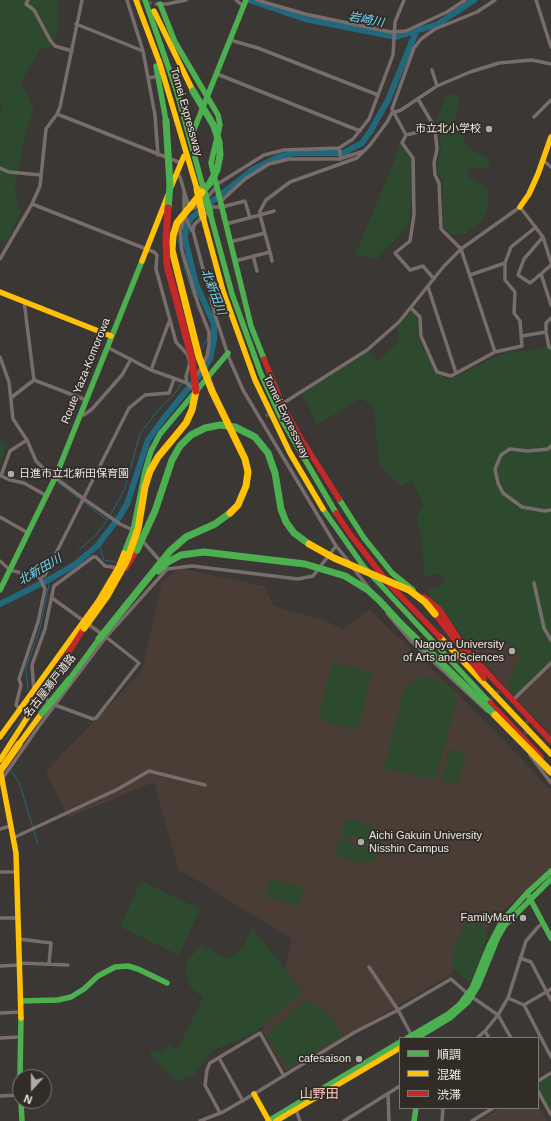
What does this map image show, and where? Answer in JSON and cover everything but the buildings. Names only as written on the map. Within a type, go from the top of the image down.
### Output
[{"type":"main road","name":"Tomei Expressway","points":[[136,0],[147,26],[200,188]]},
{"type":"main road","name":"Tomei Expressway","points":[[145,0],[177,92],[207,215],[223,291],[247,362],[276,427],[322,507],[364,567],[394,601],[512,725],[551,769]]},
{"type":"main road","points":[[119,616],[170,550],[186,537],[216,524],[234,511],[241,500],[247,479],[247,465],[243,451],[217,402],[199,357],[172,250],[173,236],[177,223],[185,211],[210,183],[217,170],[220,155],[219,142],[215,130],[193,91],[149,0]]},
{"type":"main road","points":[[158,3],[185,66],[215,109],[220,122],[211,163],[216,186],[251,326],[264,363],[283,406],[317,466],[364,538],[379,558],[392,573],[440,610],[466,650],[551,741]]},
{"type":"main road","points":[[193,132],[244,3]]},
{"type":"main road","points":[[106,596],[132,549],[140,520],[145,487],[150,471],[158,457],[186,423],[196,397],[196,382],[192,359],[167,265],[166,240],[170,185],[166,121],[156,64],[147,26]]},
{"type":"main road","points":[[520,207],[529,194],[551,137]]},
{"type":"main road","name":"Route Yaza-Komorowa","points":[[0,590],[55,478],[182,159]]},
{"type":"main road","name":"Tomei Expressway","points":[[207,215],[232,294],[258,368],[282,420],[324,494],[350,534],[389,584],[551,754]]},
{"type":"main road","points":[[0,292],[112,336]]},
{"type":"main road","points":[[0,737],[84,624],[118,568],[133,530],[140,492],[151,452],[160,434],[193,388],[228,353]]},
{"type":"main road","points":[[106,596],[130,562],[149,526],[176,452],[191,435],[205,428],[220,425],[242,429],[255,436],[264,447],[274,466],[284,516],[290,527],[299,538],[340,561],[409,590],[425,602],[483,677],[551,754]]},
{"type":"main road","points":[[119,616],[149,584],[162,566],[174,558],[188,553],[222,553],[305,564],[337,572],[361,585],[380,601],[401,624],[486,705],[551,772]]},
{"type":"main road","name":"名古屋瀬戸道路","points":[[0,760],[57,671],[84,624],[106,596]]},
{"type":"main road","name":"名古屋瀬戸道路","points":[[0,770],[42,713],[119,616]]},
{"type":"main road","points":[[0,770],[2,789],[13,838],[17,872],[21,1012],[20,1069]]},
{"type":"main road","points":[[413,1037],[450,1018],[470,996],[498,937],[529,895],[551,871]]},
{"type":"main road","points":[[529,895],[551,879]]},
{"type":"main road","points":[[529,895],[551,938]]},
{"type":"main road","points":[[20,1001],[58,1000],[71,997],[84,989],[98,976],[115,967],[128,966],[138,969],[167,983]]},
{"type":"main road","points":[[270,1121],[399,1043]]},
{"type":"main road","points":[[270,1121],[296,1110],[399,1049]]},
{"type":"main road","points":[[254,1094],[270,1121]]},
{"type":"main road","points":[[21,1109],[22,1121]]},
{"type":"main road","points":[[414,1121],[416,1109]]},
{"type":"street","points":[[28,0],[26,4],[34,10],[50,40],[55,46],[72,51]]},
{"type":"street","points":[[0,259],[32,204],[40,186],[46,129],[57,114],[82,0]]},
{"type":"street","points":[[127,0],[143,51],[155,115],[158,155]]},
{"type":"street","points":[[158,3],[186,0]]},
{"type":"street","points":[[236,0],[244,3]]},
{"type":"street","points":[[257,0],[304,14],[394,33],[406,31],[418,26],[447,12],[465,0]]},
{"type":"street","points":[[177,172],[180,177],[188,204],[192,209],[197,207],[212,194],[216,186],[256,159],[272,152],[339,149],[353,139],[368,119],[393,55],[397,15],[404,0]]},
{"type":"street","points":[[406,135],[392,109],[418,42],[435,29],[477,12],[495,0]]},
{"type":"street","points":[[536,0],[551,47]]},
{"type":"street","points":[[76,24],[143,51]]},
{"type":"street","points":[[230,40],[258,48],[378,95]]},
{"type":"street","points":[[272,261],[260,211],[266,200],[290,182],[357,158],[366,150],[388,122],[394,111],[401,110],[437,86],[470,72],[499,63],[532,60],[551,64]]},
{"type":"street","points":[[432,70],[437,86]]},
{"type":"street","points":[[216,74],[360,131]]},
{"type":"street","points":[[148,78],[154,76]]},
{"type":"street","points":[[418,99],[435,128],[437,149],[434,163],[435,175],[439,183],[441,228],[461,250],[495,352]]},
{"type":"street","points":[[534,117],[551,100]]},
{"type":"street","points":[[57,114],[158,155],[182,159]]},
{"type":"street","points":[[434,278],[423,266],[410,270],[396,253],[410,241],[414,215],[413,158],[402,143],[406,135],[435,128]]},
{"type":"street","points":[[339,149],[342,164]]},
{"type":"street","points":[[221,205],[245,179],[269,164],[289,159],[341,158],[356,155],[366,150]]},
{"type":"street","points":[[543,160],[551,167]]},
{"type":"street","points":[[0,168],[9,172],[42,175]]},
{"type":"street","points":[[184,194],[182,206],[185,217],[193,231],[216,318],[243,390],[336,546],[392,620],[412,642],[484,706],[524,746],[551,783]]},
{"type":"street","points":[[193,231],[196,220],[212,207],[245,201],[250,218]]},
{"type":"street","points":[[32,204],[147,248],[157,255],[156,269],[176,342],[187,354],[190,362],[186,377],[187,383]]},
{"type":"street","points":[[285,402],[367,350],[399,322],[444,266],[461,250],[520,207],[543,237],[551,264],[530,282],[518,275],[524,259],[543,237]]},
{"type":"street","points":[[226,224],[274,211]]},
{"type":"street","points":[[107,346],[151,370],[187,383],[193,388],[206,356],[209,344],[209,332],[198,304],[182,251],[180,231],[185,217]]},
{"type":"street","points":[[411,308],[420,317],[421,336],[436,372],[451,376],[495,352],[522,346],[520,321],[514,313],[514,292],[505,280],[505,263],[511,247],[536,227]]},
{"type":"street","points":[[230,242],[265,233]]},
{"type":"street","points":[[235,261],[270,252]]},
{"type":"street","points":[[253,256],[257,270]]},
{"type":"street","points":[[470,275],[505,263]]},
{"type":"street","points":[[541,274],[550,294],[551,306]]},
{"type":"street","points":[[428,287],[456,373]]},
{"type":"street","points":[[24,301],[34,380]]},
{"type":"street","points":[[551,318],[546,323],[546,332],[549,336],[549,347],[551,348]]},
{"type":"street","points":[[151,370],[170,322]]},
{"type":"street","points":[[522,336],[546,332]]},
{"type":"street","points":[[0,357],[9,382],[12,397],[13,420],[27,440],[36,462],[84,499],[120,524],[133,530],[167,569]]},
{"type":"street","points":[[81,413],[84,414],[92,409],[122,375],[131,359]]},
{"type":"street","points":[[41,579],[45,575],[131,406],[145,395],[169,393],[174,379]]},
{"type":"street","points":[[12,397],[34,380]]},
{"type":"street","points":[[34,380],[86,400]]},
{"type":"street","points":[[261,420],[266,416]]},
{"type":"street","points":[[27,440],[10,451],[1,477],[24,483],[47,496]]},
{"type":"street","points":[[551,446],[548,449],[528,451],[510,449],[500,455],[495,468],[498,483],[503,493],[522,507],[545,511],[551,510]]},
{"type":"street","points":[[0,517],[28,533]]},
{"type":"street","points":[[2,779],[103,638],[167,569],[192,566],[298,579],[313,576],[336,546]]},
{"type":"street","points":[[52,598],[84,624],[139,663],[94,719],[55,705],[34,692],[32,665],[45,629],[53,590],[57,583],[96,557],[105,566],[118,568]]},
{"type":"street","points":[[0,561],[10,570],[41,579],[44,585],[45,593],[43,606],[19,679],[21,685],[16,705],[20,710]]},
{"type":"street","points":[[534,583],[544,628],[551,640]]},
{"type":"street","points":[[513,700],[551,663]]},
{"type":"street","points":[[13,838],[118,789],[149,771],[205,784]]},
{"type":"street","points":[[0,828],[10,826]]},
{"type":"street","points":[[0,872],[17,872]]},
{"type":"street","points":[[0,918],[18,918]]},
{"type":"street","points":[[478,1037],[498,1015],[508,998],[520,958],[530,936],[543,923]]},
{"type":"street","points":[[19,939],[50,943],[49,964]]},
{"type":"street","points":[[520,958],[531,962],[551,1000]]},
{"type":"street","points":[[0,966],[19,964],[68,965]]},
{"type":"street","points":[[369,967],[398,1010],[413,1037]]},
{"type":"street","points":[[200,1121],[243,1101],[355,1032],[398,1010],[451,979],[470,996],[498,1015],[510,1037]]},
{"type":"street","points":[[524,1005],[551,989]]},
{"type":"street","points":[[508,998],[524,1005],[551,1057]]},
{"type":"street","points":[[0,1013],[21,1012]]},
{"type":"street","points":[[485,1031],[488,1037]]},
{"type":"street","points":[[220,1113],[205,1085],[207,1070],[210,1063],[260,1033],[284,1076]]},
{"type":"street","points":[[0,1038],[20,1037]]},
{"type":"street","points":[[219,1058],[243,1101]]},
{"type":"street","points":[[539,1080],[551,1073]]},
{"type":"street","points":[[345,1121],[399,1087]]},
{"type":"street","points":[[539,1092],[550,1112]]},
{"type":"street","points":[[388,1094],[389,1121]]},
{"type":"street","points":[[0,1096],[12,1095]]},
{"type":"street","points":[[442,1121],[444,1109]]},
{"type":"street","points":[[483,1109],[485,1113]]},
{"type":"street","points":[[472,1121],[492,1109]]},
{"type":"street","points":[[296,1110],[300,1121]]},
{"type":"shaded area","name":"Aichi Gakuin University Nisshin Campus","points":[[179,568],[264,586],[274,606],[327,621],[342,630],[369,609],[466,702],[551,790],[551,867],[502,912],[450,975],[286,1071],[262,1031],[285,970],[292,939],[178,869],[154,782],[68,818],[46,771],[142,671],[162,581]]},
{"type":"shaded area","name":"Nagoya University of Arts and Sciences","points":[[551,576],[551,736],[467,645],[465,620]]},
{"type":"shaded area","points":[[539,1107],[547,1121],[479,1121],[498,1109],[539,1109]]},
{"type":"green space","points":[[0,0],[58,0],[58,30],[50,49],[40,48],[21,83],[34,109],[25,135],[15,189],[20,215],[8,240],[0,241],[0,114],[2,104],[0,101]]},
{"type":"green space","points":[[447,94],[460,96],[456,120],[460,134],[471,150],[489,159],[489,167],[468,169],[468,177],[480,183],[488,190],[488,208],[481,222],[464,234],[451,235],[443,227],[443,182],[438,173],[441,148],[437,119]]},
{"type":"green space","points":[[403,134],[400,145],[411,159],[412,198],[408,225],[377,259],[355,255],[393,164]]},
{"type":"green space","points":[[412,311],[417,318],[418,336],[436,375],[451,379],[495,357],[511,352],[536,350],[551,344],[551,660],[516,694],[512,694],[508,681],[521,656],[509,644],[487,643],[477,639],[466,642],[444,610],[429,597],[428,590],[444,584],[444,579],[441,574],[424,576],[422,540],[416,517],[424,506],[411,480],[401,486],[379,465],[374,408],[361,398],[317,425],[302,392],[369,351],[378,362],[399,341],[397,328]]},
{"type":"green space","points":[[0,440],[7,446],[0,465]]},
{"type":"green space","points":[[332,662],[372,672],[358,730],[318,720]]},
{"type":"green space","points":[[425,677],[436,679],[450,687],[457,699],[436,779],[384,769],[404,690],[414,681]]},
{"type":"green space","points":[[449,749],[466,753],[458,784],[442,781]]},
{"type":"green space","points":[[349,819],[376,829],[382,837],[382,847],[360,841],[356,836],[352,836],[350,838],[341,836],[344,823]]},
{"type":"green space","points":[[340,839],[349,841],[350,845],[353,846],[359,844],[381,850],[376,859],[367,862],[358,862],[339,857],[336,852]]},
{"type":"green space","points":[[270,879],[304,887],[300,905],[266,897]]},
{"type":"green space","points":[[141,881],[200,909],[179,955],[120,927]]},
{"type":"green space","points":[[476,913],[487,932],[484,950],[477,970],[469,982],[453,968],[453,952],[469,916]]},
{"type":"green space","points":[[252,928],[303,992],[257,1031],[212,1051],[194,1075],[177,1081],[150,1055],[152,1050],[163,1054],[168,1045],[177,1050],[203,998],[190,987],[185,969],[187,961],[201,945],[228,959],[243,948]]},
{"type":"green space","points":[[307,999],[331,1016],[342,1036],[288,1068],[266,1035]]},
{"type":"green space","points":[[551,1074],[550,1110],[539,1090],[539,1082]]},
{"type":"waterway","name":"岩崎川","points":[[249,0],[305,19],[396,37],[438,24],[474,0]]},
{"type":"waterway","name":"北新田川","points":[[0,604],[74,565],[97,546],[120,516],[127,504],[148,440],[201,373],[210,359],[214,340],[214,324],[196,284],[185,239],[186,226],[191,218],[252,170],[278,157],[294,153],[343,153],[362,143],[388,100],[416,32]]},
{"type":"waterway","points":[[177,235],[186,274],[194,297]]},
{"type":"waterway","points":[[201,350],[207,339]]},
{"type":"waterway","points":[[110,516],[125,488],[140,434],[154,415],[177,391],[182,382]]},
{"type":"waterway","points":[[58,482],[81,500]]},
{"type":"waterway","points":[[84,502],[107,520],[108,518]]},
{"type":"waterway","points":[[79,550],[96,535],[107,520]]},
{"type":"waterway","points":[[99,544],[104,560],[116,562]]},
{"type":"waterway","points":[[28,691],[26,668],[40,628],[50,579]]},
{"type":"waterway","points":[[5,740],[24,715],[29,702]]},
{"type":"waterway","points":[[11,770],[19,782],[33,828]]},
{"type":"waterway","points":[[34,831],[38,844]]},
{"type":"tunnel","points":[[138,0],[157,4]]},
{"type":"tunnel","points":[[169,72],[182,67]]},
{"type":"tunnel","points":[[266,416],[271,412]]},
{"type":"tunnel","points":[[489,702],[500,690]]},
{"type":"tunnel","points":[[525,740],[528,716]]},
{"type":"traffic: fast","points":[[145,0],[177,92],[203,187]]},
{"type":"traffic: fast","points":[[193,132],[246,0]]},
{"type":"traffic: fast","points":[[160,4],[175,42],[218,115],[220,125],[211,163],[251,326],[264,359]]},
{"type":"traffic: fast","points":[[156,66],[166,121]]},
{"type":"traffic: fast","points":[[193,91],[214,126],[219,142],[220,155],[217,170],[210,183],[202,192]]},
{"type":"traffic: fast","points":[[166,121],[170,185],[168,208]]},
{"type":"traffic: fast","points":[[203,187],[210,213]]},
{"type":"traffic: fast","points":[[210,213],[232,294],[261,374],[282,420],[336,513]]},
{"type":"traffic: fast","points":[[0,590],[55,478],[142,261]]},
{"type":"traffic: fast","points":[[124,553],[133,530],[145,471],[151,451],[160,434],[228,353]]},
{"type":"traffic: fast","points":[[137,550],[155,511],[172,460],[180,446],[191,435],[205,428],[220,425],[235,427],[255,437],[268,453],[275,473],[281,509],[286,522],[294,533],[309,544]]},
{"type":"traffic: fast","points":[[339,499],[364,538],[392,573],[413,590]]},
{"type":"traffic: fast","points":[[323,509],[364,567],[490,703]]},
{"type":"traffic: fast","points":[[99,639],[170,551],[186,537],[215,524],[230,513]]},
{"type":"traffic: fast","points":[[158,571],[168,562],[181,555],[204,552],[305,564],[345,576],[368,590],[380,601],[401,624],[495,715]]},
{"type":"traffic: fast","points":[[69,680],[99,639]]},
{"type":"traffic: fast","points":[[32,710],[57,671]]},
{"type":"traffic: fast","points":[[42,713],[69,680]]},
{"type":"traffic: fast","points":[[409,1037],[448,1014],[460,1004],[472,988],[489,946],[502,921],[527,893],[551,871]]},
{"type":"traffic: fast","points":[[419,1037],[450,1018],[468,1002],[478,986],[498,937],[505,925],[551,879]]},
{"type":"traffic: fast","points":[[527,893],[551,938]]},
{"type":"traffic: fast","points":[[21,1001],[58,1000],[71,997],[84,989],[98,976],[115,967],[128,966],[138,969],[167,983]]},
{"type":"traffic: fast","points":[[20,1069],[21,1018]]},
{"type":"traffic: fast","points":[[268,1121],[399,1043]]},
{"type":"traffic: fast","points":[[21,1109],[22,1121]]},
{"type":"traffic: fast","points":[[414,1121],[416,1109]]},
{"type":"traffic: slow","points":[[136,0],[160,64],[197,189]]},
{"type":"traffic: slow","points":[[154,11],[193,91]]},
{"type":"traffic: slow","points":[[520,207],[529,194],[538,174],[551,137]]},
{"type":"traffic: slow","points":[[171,187],[184,156]]},
{"type":"traffic: slow","points":[[197,189],[203,217]]},
{"type":"traffic: slow","points":[[202,192],[177,223],[173,236],[172,250],[199,357],[212,391],[245,459],[248,472],[246,486],[238,505],[230,513]]},
{"type":"traffic: slow","points":[[142,261],[168,195]]},
{"type":"traffic: slow","points":[[203,217],[223,291],[255,380],[290,453],[323,509]]},
{"type":"traffic: slow","points":[[0,292],[111,336]]},
{"type":"traffic: slow","points":[[84,628],[107,596],[127,560],[138,529],[145,487],[150,471],[158,457],[186,423],[192,410],[196,391]]},
{"type":"traffic: slow","points":[[309,544],[334,558],[409,590],[425,602],[435,614]]},
{"type":"traffic: slow","points":[[0,737],[99,600],[118,568],[124,553]]},
{"type":"traffic: slow","points":[[440,637],[551,754]]},
{"type":"traffic: slow","points":[[0,760],[32,710]]},
{"type":"traffic: slow","points":[[19,744],[42,713]]},
{"type":"traffic: slow","points":[[495,715],[551,772]]},
{"type":"traffic: slow","points":[[0,771],[19,744]]},
{"type":"traffic: slow","points":[[0,769],[16,853],[21,1018]]},
{"type":"traffic: slow","points":[[276,1121],[399,1049]]},
{"type":"traffic: slow","points":[[254,1094],[269,1121]]},
{"type":"traffic: jam","points":[[168,208],[166,241],[167,265],[192,359],[196,391]]},
{"type":"traffic: jam","points":[[264,359],[283,406],[300,437],[339,499]]},
{"type":"traffic: jam","points":[[336,513],[350,534],[389,584],[440,637]]},
{"type":"traffic: jam","points":[[126,568],[137,550]]},
{"type":"traffic: jam","points":[[424,597],[440,610],[466,650],[551,741]]},
{"type":"traffic: jam","points":[[435,614],[484,678]]},
{"type":"traffic: jam","points":[[57,671],[84,628]]},
{"type":"traffic: jam","points":[[490,703],[541,757]]},
{"type":"place","name":"市立北小学校","points":[[489,129]]},
{"type":"place","name":"日進市立北新田保育園","points":[[11,474]]},
{"type":"place","name":"Nagoya University of Arts and Sciences","points":[[512,651]]},
{"type":"place","name":"Aichi Gakuin University Nisshin Campus","points":[[361,842]]},
{"type":"place","name":"FamilyMart","points":[[523,918]]},
{"type":"place","name":"cafesaison","points":[[359,1059]]},
{"type":"district","name":"山野田","points":[[319,1094]]}]
